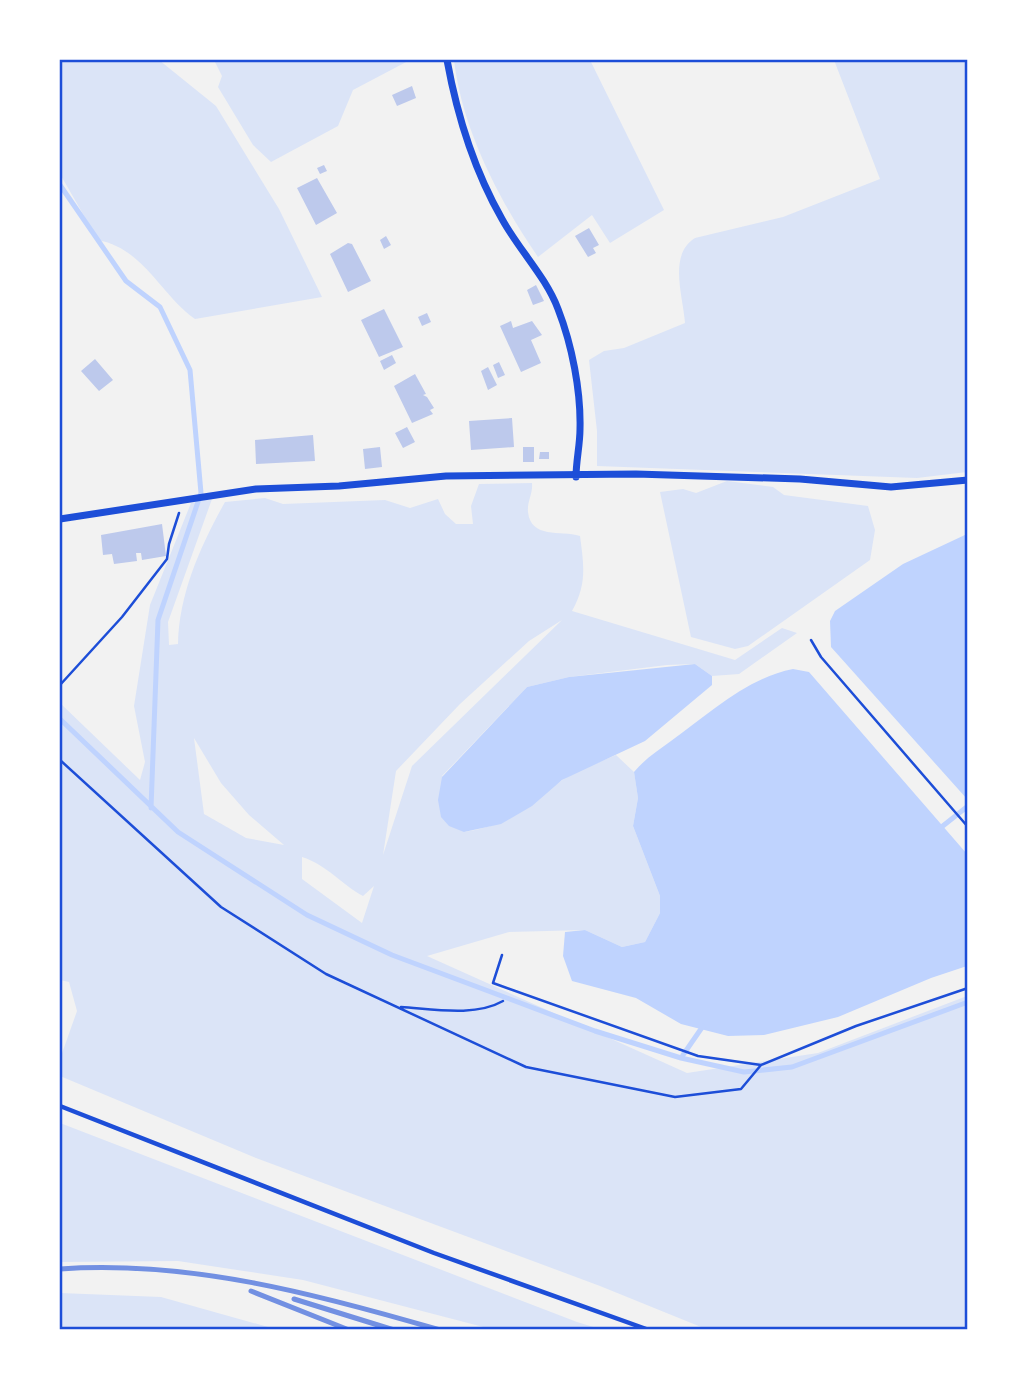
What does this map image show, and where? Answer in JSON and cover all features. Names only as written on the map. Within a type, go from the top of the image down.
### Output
[{"type":"street","points":[[447,60],[464,134],[481,175],[502,219],[559,310],[573,360],[580,428],[576,477]]},
{"type":"street","points":[[60,519],[256,489],[339,486],[446,476],[576,477],[649,474],[800,479],[891,486],[968,480]]},
{"type":"lane","points":[[60,1106],[434,1254],[649,1329]]},
{"type":"path","points":[[60,685],[122,617],[167,559],[169,544],[185,498]]},
{"type":"path","points":[[811,640],[821,657],[968,827]]},
{"type":"path","points":[[60,760],[221,908],[326,974],[526,1067],[675,1097],[741,1089],[761,1065]]},
{"type":"path","points":[[502,955],[493,983],[698,1056],[761,1065],[856,1026],[968,988]]},
{"type":"path","points":[[398,1007],[447,1010],[492,1007],[503,1001]]},
{"type":"shaded area","points":[[60,60],[159,60],[216,106],[279,209],[322,297],[195,319],[140,262],[114,245],[98,240],[60,174]]},
{"type":"shaded area","points":[[214,60],[410,60],[353,90],[338,126],[271,162],[253,145],[218,87],[222,76]]},
{"type":"shaded area","points":[[454,60],[590,60],[664,210],[610,243],[592,215],[538,257],[484,163],[465,112]]},
{"type":"shaded area","points":[[834,60],[967,60],[967,472],[917,478],[597,466],[597,431],[589,360],[604,351],[624,348],[685,323],[679,265],[687,245],[695,238],[783,217],[880,179]]},
{"type":"shaded area","points":[[727,481],[773,487],[784,495],[868,506],[875,530],[870,560],[748,646],[735,649],[691,637],[660,492],[683,489],[696,493]]},
{"type":"shaded area","points":[[532,483],[528,504],[530,521],[540,530],[580,536],[583,575],[572,611],[735,660],[782,628],[797,633],[739,674],[712,676],[695,664],[667,665],[569,677],[527,687],[442,776],[464,832],[481,829],[506,819],[567,777],[616,755],[634,772],[638,798],[633,826],[660,896],[660,913],[645,942],[622,947],[585,930],[509,932],[427,956],[687,1073],[818,1053],[967,996],[967,1329],[706,1329],[600,1286],[256,1158],[60,1076],[60,1059],[77,1011],[69,982],[60,980],[60,703],[140,780],[145,762],[134,706],[150,605],[191,503],[212,499],[168,622],[169,645],[178,644],[187,588],[208,535],[225,502],[265,498],[283,504],[385,500],[410,508],[438,499],[445,514],[456,524],[473,524],[471,506],[479,484]],"holes":[[[562,620],[412,766],[383,855],[396,771],[460,704],[529,641]],[[194,738],[221,783],[249,815],[284,845],[246,838],[204,814]],[[302,857],[319,865],[363,896],[374,886],[362,923],[302,879]]]},
{"type":"shaded area","points":[[60,1123],[600,1329],[491,1329],[303,1280],[178,1261],[60,1262]]},
{"type":"shaded area","points":[[60,1293],[161,1297],[275,1329],[60,1329]]},
{"type":"water","points":[[967,534],[967,799],[831,647],[830,621],[835,611],[903,564]]},
{"type":"water","points":[[695,664],[712,676],[712,685],[645,741],[562,780],[532,806],[501,824],[464,832],[449,826],[441,817],[438,800],[442,777],[527,687],[569,677]]},
{"type":"water","points":[[793,669],[809,672],[967,854],[967,966],[838,1017],[764,1035],[728,1036],[681,1024],[636,998],[572,981],[563,956],[565,932],[585,930],[622,947],[645,942],[660,913],[660,896],[633,826],[638,798],[634,772],[651,755],[729,698],[760,680]]},
{"type":"building","points":[[412,86],[416,98],[397,106],[392,95]]},
{"type":"building","points":[[324,165],[327,171],[320,174],[317,168]]},
{"type":"building","points":[[317,178],[337,213],[316,225],[297,188]]},
{"type":"building","points":[[589,228],[599,245],[593,248],[596,253],[588,257],[575,236]]},
{"type":"building","points":[[386,236],[391,245],[384,249],[380,240]]},
{"type":"building","points":[[348,243],[352,244],[371,281],[348,292],[330,254]]},
{"type":"building","points":[[536,285],[544,301],[533,305],[527,290]]},
{"type":"building","points":[[384,309],[403,347],[379,357],[361,320]]},
{"type":"building","points":[[427,313],[431,322],[422,326],[418,317]]},
{"type":"building","points":[[511,321],[513,328],[532,321],[542,335],[531,340],[541,363],[521,372],[500,326]]},
{"type":"building","points":[[392,355],[396,363],[384,370],[380,361]]},
{"type":"building","points":[[95,359],[113,380],[99,391],[81,371]]},
{"type":"building","points":[[499,362],[505,375],[498,378],[493,365]]},
{"type":"building","points":[[488,367],[497,385],[488,390],[481,371]]},
{"type":"building","points":[[415,374],[426,394],[423,395],[434,408],[430,410],[433,414],[412,423],[394,386]]},
{"type":"building","points":[[512,418],[514,447],[471,450],[469,421]]},
{"type":"building","points":[[407,427],[415,442],[403,448],[395,433]]},
{"type":"building","points":[[313,435],[315,461],[256,464],[255,440]]},
{"type":"building","points":[[380,447],[382,467],[365,469],[363,449]]},
{"type":"building","points":[[523,447],[534,447],[534,462],[523,462]]},
{"type":"building","points":[[540,452],[549,452],[549,459],[539,459]]},
{"type":"building","points":[[162,524],[166,556],[142,560],[141,553],[136,553],[137,561],[114,564],[112,554],[103,555],[101,535]]},
{"type":"waterway","points":[[60,185],[126,281],[160,307],[190,370],[201,493],[158,620],[151,808]]},
{"type":"waterway","points":[[60,719],[178,832],[307,915],[392,955],[595,1031],[681,1058],[744,1072],[792,1067],[968,1002]]},
{"type":"waterway","points":[[939,829],[968,806]]},
{"type":"waterway","points":[[683,1055],[703,1026]]},
{"type":"railway","points":[[60,1269],[108,1268],[204,1275],[300,1293],[440,1330]]},
{"type":"railway","points":[[251,1291],[349,1330]]},
{"type":"railway","points":[[294,1299],[394,1330]]}]
